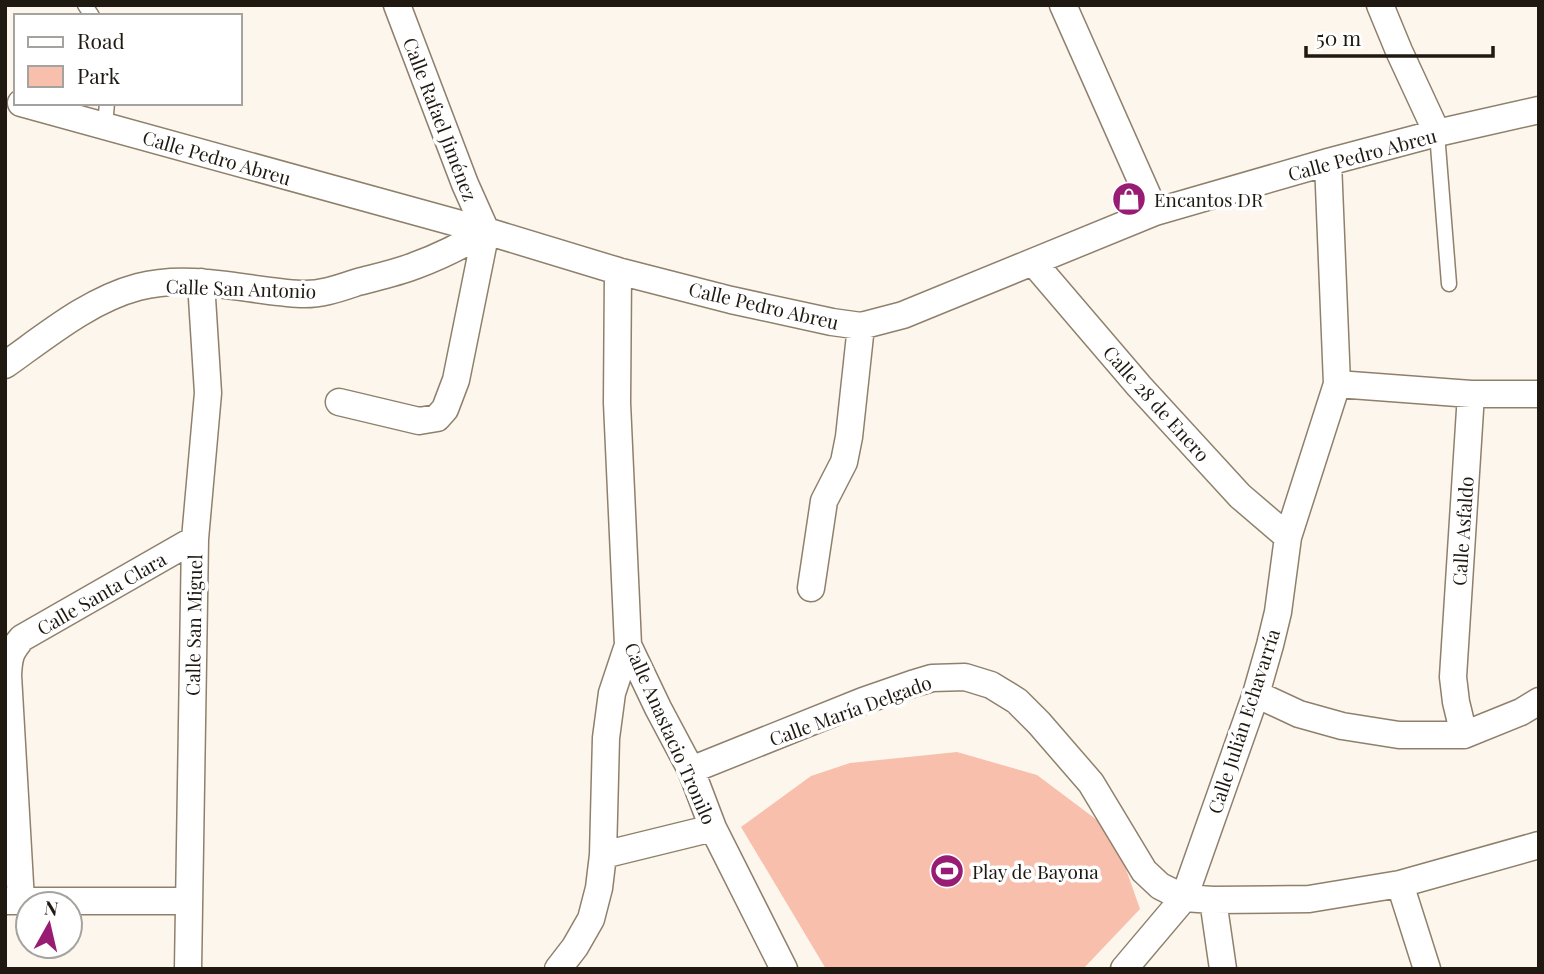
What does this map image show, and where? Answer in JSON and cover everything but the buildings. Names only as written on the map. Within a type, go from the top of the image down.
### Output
[{"type":"street","name":"Calle Rafael Jiménez","points":[[397,5],[486,231]]},
{"type":"street","points":[[1063,5],[1156,212]]},
{"type":"street","points":[[1380,5],[1437,133]]},
{"type":"street","name":"Calle Pedro Abreu","points":[[36,105],[106,114],[618,271],[731,300],[862,326],[903,315],[1156,212],[1328,162],[1539,110]]},
{"type":"street","name":"Calle Julián Echavarría","points":[[1124,969],[1184,898],[1256,694],[1275,623],[1289,537],[1337,384],[1328,162]]},
{"type":"street","name":"Calle San Antonio","points":[[5,365],[76,316],[137,288],[168,282],[201,282],[305,294],[326,292],[413,267],[486,231]]},
{"type":"street","points":[[339,402],[419,421],[437,418],[445,409],[456,380],[486,231]]},
{"type":"street","name":"Calle 28 de Enero","points":[[1033,262],[1139,386],[1240,496],[1289,537]]},
{"type":"street","name":"Calle Anastacio Tronilo","points":[[618,271],[617,402],[628,645],[691,770],[713,828],[784,969]]},
{"type":"street","name":"Calle San Miguel","points":[[188,969],[195,539],[208,393],[201,282]]},
{"type":"street","points":[[811,588],[824,501],[844,462],[849,437],[862,326]]},
{"type":"street","points":[[1337,384],[1471,394],[1539,394]]},
{"type":"street","name":"Calle Asfaldo","points":[[1464,735],[1453,677],[1471,394]]},
{"type":"street","name":"Calle Santa Clara","points":[[13,901],[8,675],[12,649],[22,638],[195,539]]},
{"type":"street","points":[[558,969],[592,919],[599,888],[603,855],[606,738],[612,694],[628,645]]},
{"type":"street","name":"Calle María Delgado","points":[[691,770],[912,684],[932,678],[965,677],[991,685],[1017,701],[1039,723],[1091,783],[1144,871],[1160,886],[1184,898],[1308,899],[1400,884],[1539,845]]},
{"type":"street","points":[[1256,694],[1299,714],[1342,726],[1399,735],[1464,735],[1521,712],[1539,701]]},
{"type":"street","points":[[603,855],[713,828]]},
{"type":"street","points":[[1400,884],[1427,969]]},
{"type":"street","points":[[1213,900],[1223,969]]},
{"type":"street","points":[[13,901],[189,901]]},
{"type":"lane","points":[[1437,133],[1449,284]]},
{"type":"green space","name":"Play de Bayona","points":[[957,752],[1037,775],[1113,832],[1140,909],[1083,969],[826,969],[741,827],[811,776],[850,763]]},
{"type":"place","name":"Encantos DR","points":[[1129,199]]},
{"type":"place","name":"Play de Bayona","points":[[947,871]]}]
